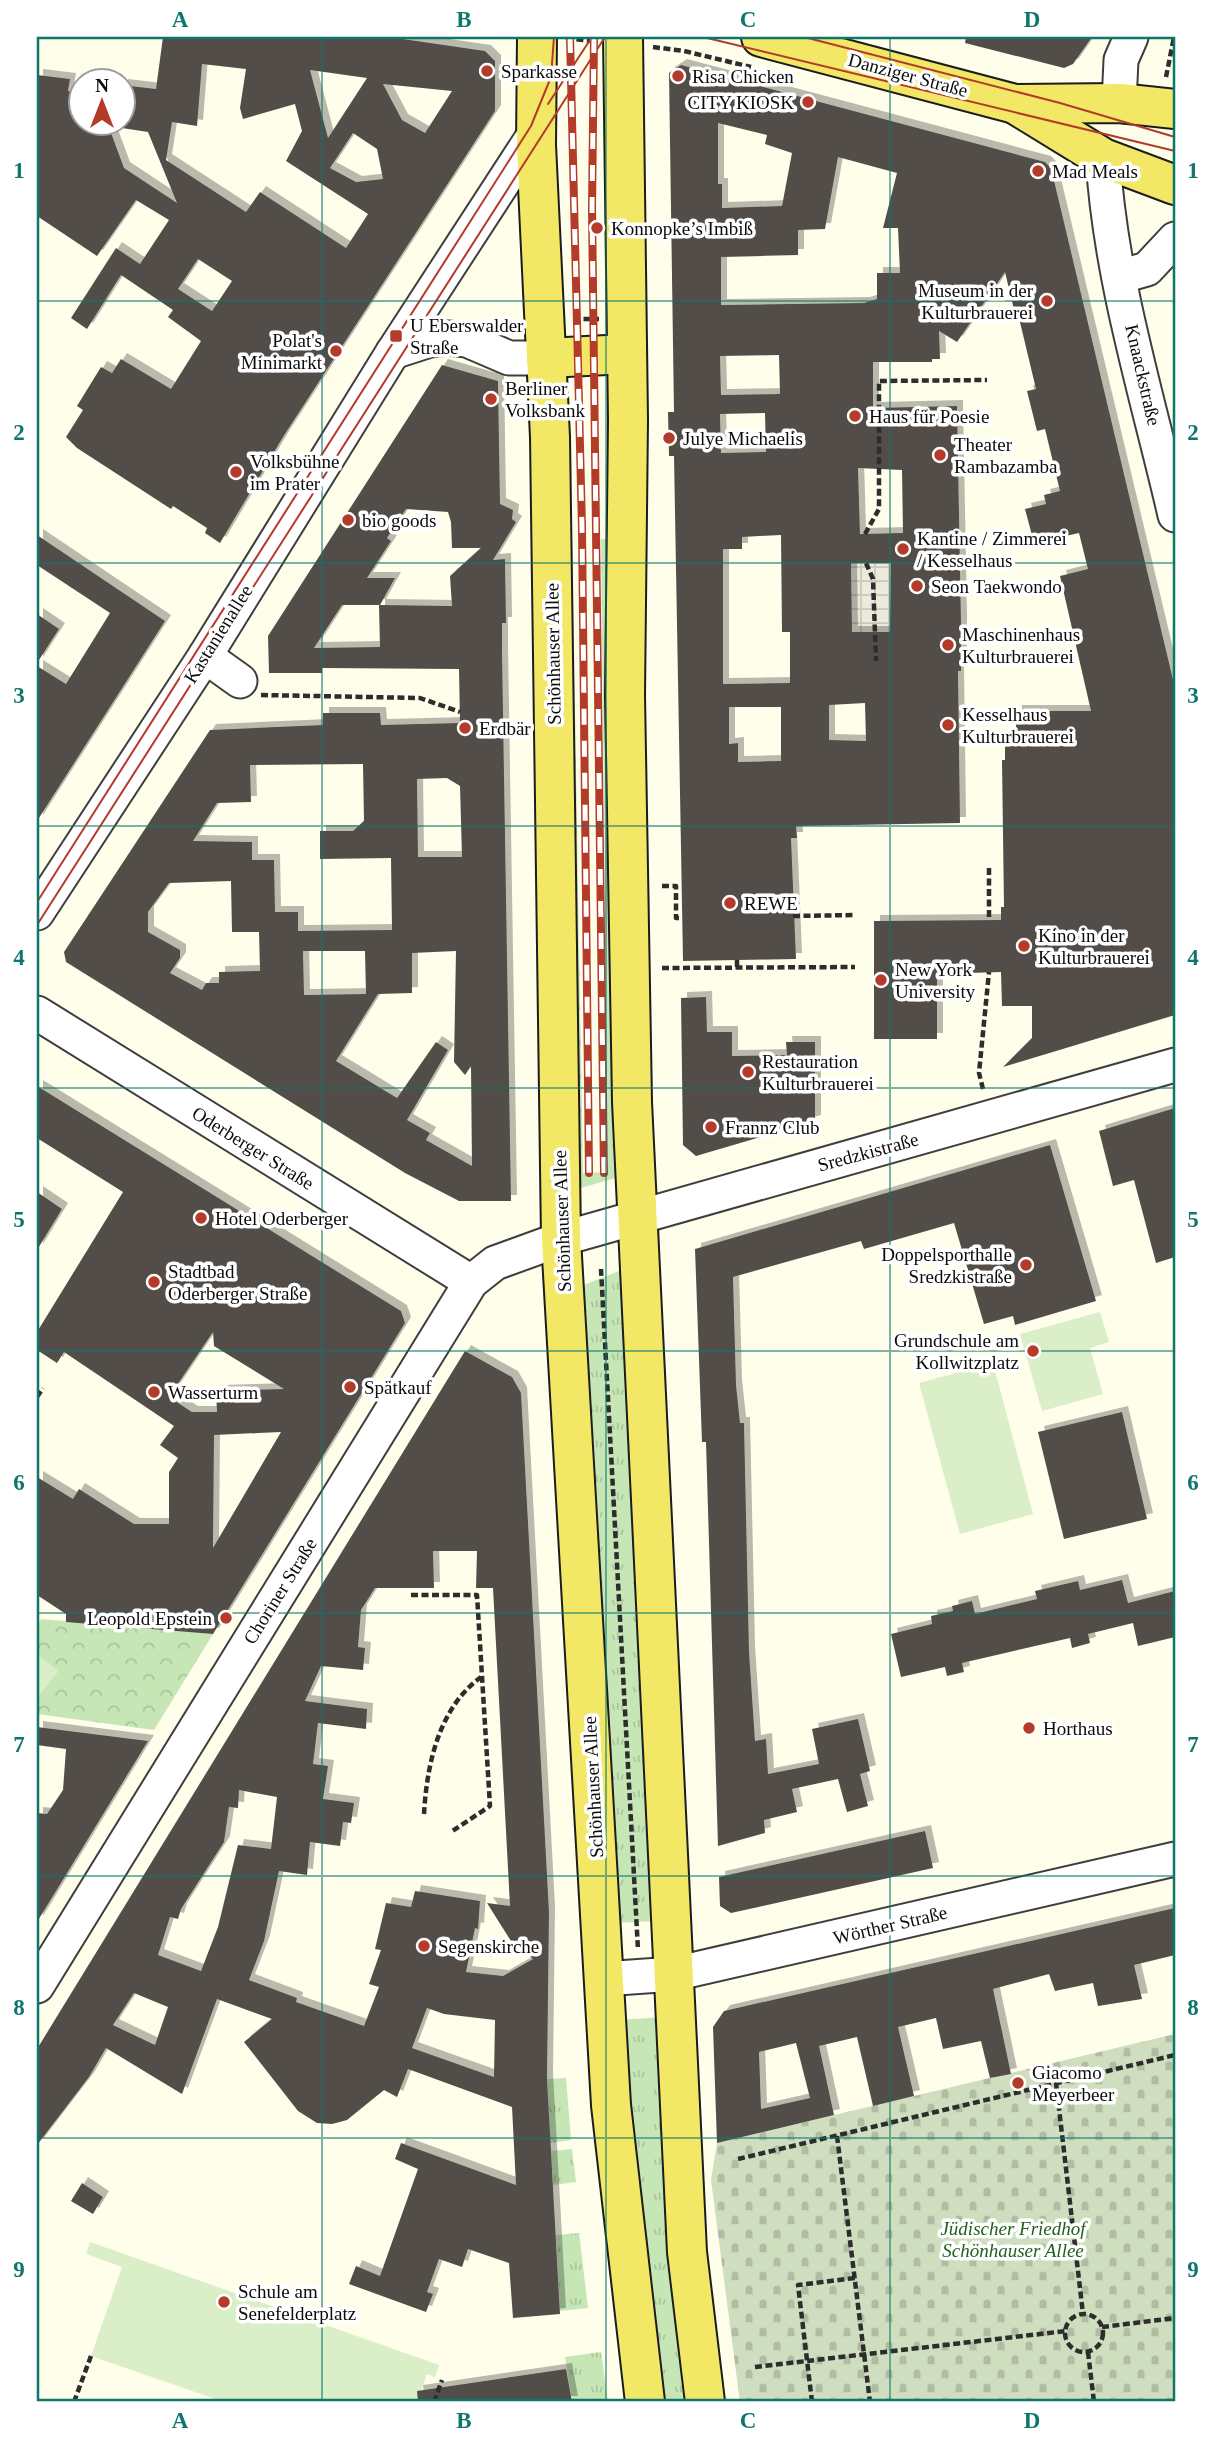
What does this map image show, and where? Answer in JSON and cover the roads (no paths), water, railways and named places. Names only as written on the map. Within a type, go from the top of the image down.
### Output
[{"type":"main road","name":"Schönhauser Allee","points":[[537,37],[536,132],[551,444],[561,1239],[603,1979],[619,2185],[645,2402]]},
{"type":"main road","points":[[623,37],[627,354],[625,695],[628,969],[649,1495],[687,2252],[705,2402]]},
{"type":"main road","name":"Danziger Straße","points":[[760,53],[1015,104],[1119,103],[1170,93]]},
{"type":"main road","name":"Danziger Straße","points":[[1015,104],[1103,158],[1175,185]]},
{"type":"main road","points":[[547,358],[627,354]]},
{"type":"street","points":[[1119,103],[1121,60],[1131,37]]},
{"type":"street","name":"Kastanienallee","points":[[37,913],[205,656],[393,352],[536,132]]},
{"type":"street","name":"Knaackstraße","points":[[1103,158],[1106,201],[1119,277],[1175,515]]},
{"type":"street","points":[[1119,277],[1147,269],[1175,240]]},
{"type":"street","points":[[393,352],[429,340],[448,338],[467,340],[509,358],[547,358]]},
{"type":"street","points":[[205,656],[240,681]]},
{"type":"street","name":"Oderberger Straße","points":[[37,1013],[471,1282]]},
{"type":"street","name":"Sredzkistraße","points":[[561,1239],[1175,1065]]},
{"type":"street","name":"Choriner Straße","points":[[37,1986],[471,1282],[495,1263],[561,1239]]},
{"type":"street","name":"Wörther Straße","points":[[603,1979],[674,1974],[1175,1859]]},
{"type":"tram line","points":[[37,902],[531,126],[551,77],[554,37]]},
{"type":"tram line","points":[[548,104],[592,37]]},
{"type":"tram line","points":[[37,925],[605,37]]},
{"type":"tram line","points":[[703,37],[1175,151]]},
{"type":"tram line","points":[[804,37],[1060,103],[1175,137]]},
{"type":"railway","points":[[570,37],[582,528],[589,1173]]},
{"type":"railway","points":[[594,37],[592,208],[604,1173]]},
{"type":"place","name":"Sparkasse","points":[[487,71]]},
{"type":"place","name":"Risa Chicken","points":[[678,76]]},
{"type":"place","name":"CITY KIOSK","points":[[808,102]]},
{"type":"place","name":"Mad Meals","points":[[1038,171]]},
{"type":"place","name":"Konnopke’s Imbiß","points":[[597,228]]},
{"type":"place","name":"Museum in der Kulturbrauerei","points":[[1047,301]]},
{"type":"place","name":"U Eberswalder Straße","points":[[396,336]]},
{"type":"place","name":"Polat's Minimarkt","points":[[336,351]]},
{"type":"place","name":"Berliner Volksbank","points":[[491,399]]},
{"type":"place","name":"Haus für Poesie","points":[[855,416]]},
{"type":"place","name":"Julye Michaelis","points":[[669,438]]},
{"type":"place","name":"Theater Rambazamba","points":[[940,455]]},
{"type":"place","name":"Volksbühne im Prater","points":[[236,472]]},
{"type":"place","name":"bio goods","points":[[348,520]]},
{"type":"place","name":"Kantine / Zimmerei / Kesselhaus","points":[[903,549]]},
{"type":"place","name":"Seon Taekwondo","points":[[917,586]]},
{"type":"place","name":"Maschinenhaus Kulturbrauerei","points":[[948,645]]},
{"type":"place","name":"Kesselhaus Kulturbrauerei","points":[[948,725]]},
{"type":"place","name":"Erdbär","points":[[465,728]]},
{"type":"place","name":"REWE","points":[[730,903]]},
{"type":"place","name":"Kino in der Kulturbrauerei","points":[[1024,946]]},
{"type":"place","name":"New York University","points":[[881,980]]},
{"type":"place","name":"Restauration Kulturbrauerei","points":[[748,1072]]},
{"type":"place","name":"Frannz Club","points":[[711,1127]]},
{"type":"place","name":"Hotel Oderberger","points":[[201,1218]]},
{"type":"place","name":"Doppelsporthalle Sredzkistraße","points":[[1026,1265]]},
{"type":"place","name":"Stadtbad Oderberger Straße","points":[[154,1282]]},
{"type":"place","name":"Grundschule am Kollwitzplatz","points":[[1033,1351]]},
{"type":"place","name":"Spätkauf","points":[[350,1387]]},
{"type":"place","name":"Wasserturm","points":[[154,1392]]},
{"type":"place","name":"Leopold Epstein","points":[[226,1618]]},
{"type":"place","name":"Horthaus","points":[[1029,1728]]},
{"type":"place","name":"Segenskirche","points":[[424,1946]]},
{"type":"place","name":"Giacomo Meyerbeer","points":[[1018,2083]]},
{"type":"place","name":"Schule am Senefelderplatz","points":[[224,2302]]},
{"type":"park label","name":"Jüdischer Friedhof Schönhauser Allee","points":[[1013,2239]]}]
